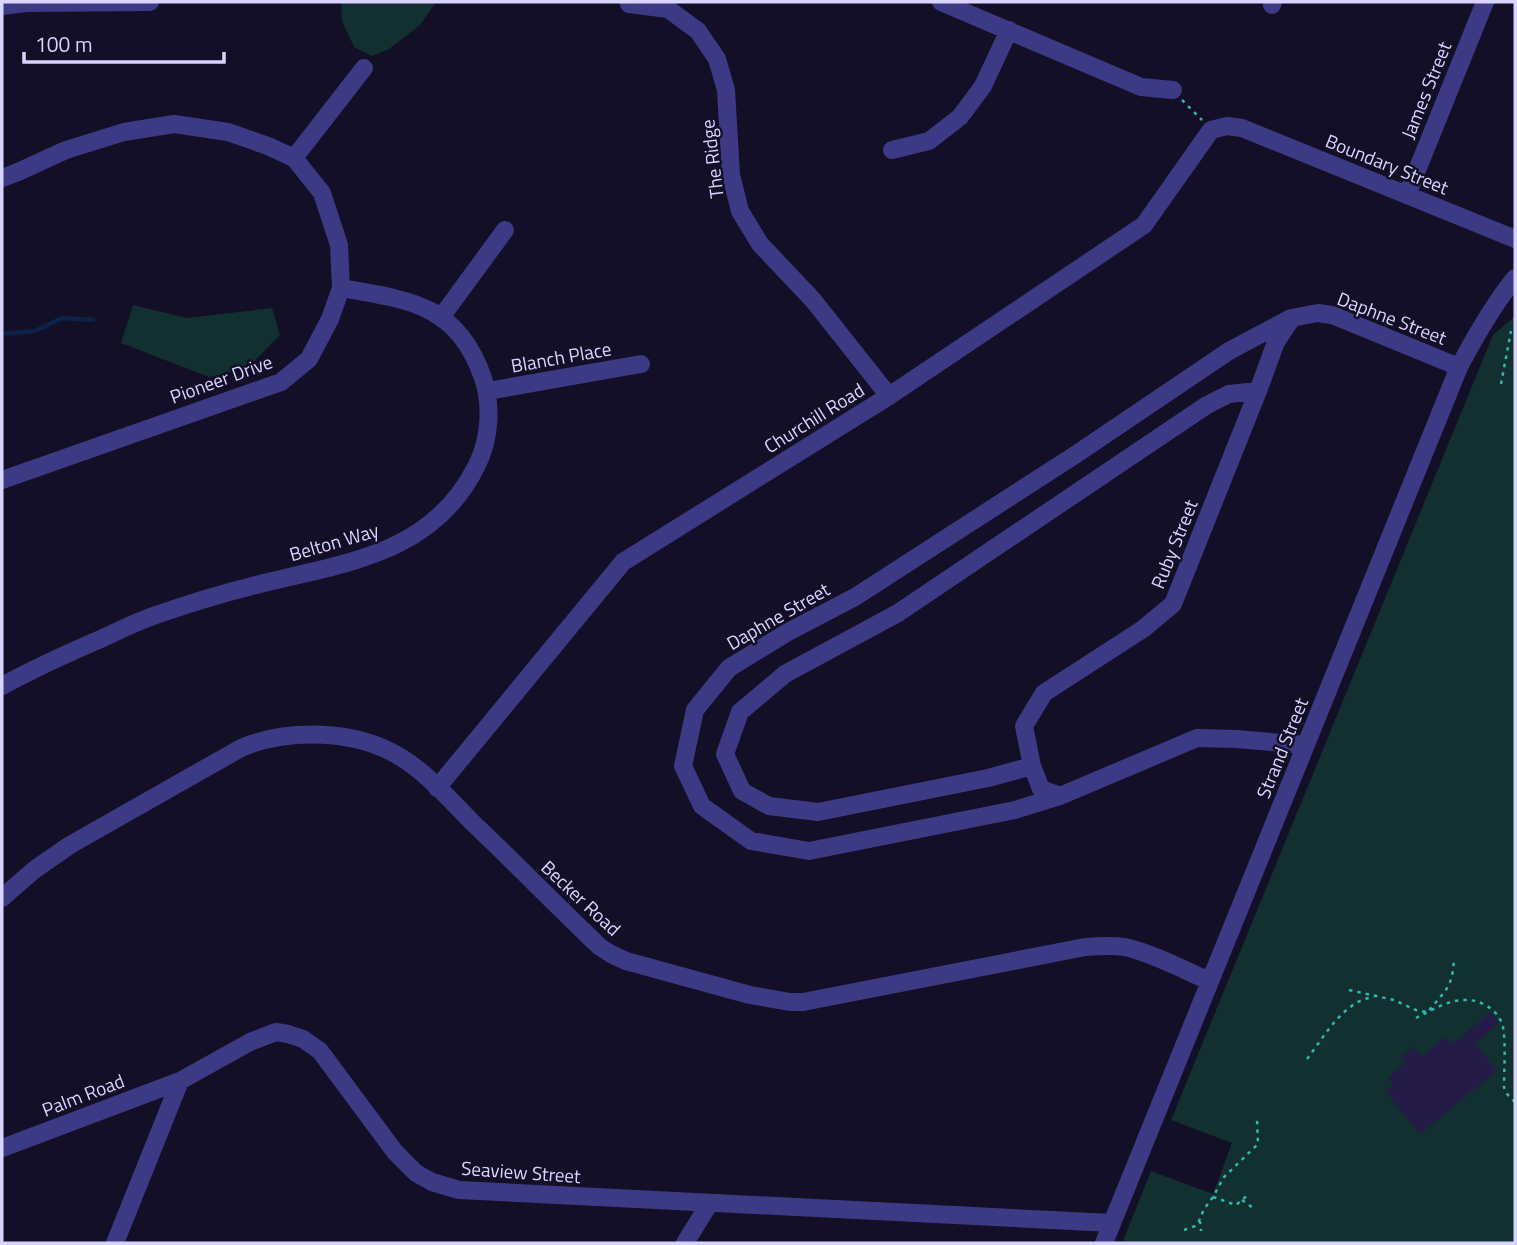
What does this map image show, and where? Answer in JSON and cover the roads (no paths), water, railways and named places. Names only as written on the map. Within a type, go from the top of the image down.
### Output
[{"type":"street","points":[[2,6],[26,3],[150,2]]},
{"type":"street","points":[[941,2],[1141,86],[1173,90]]},
{"type":"street","name":"James Street","points":[[1407,195],[1485,2]]},
{"type":"street","name":"The Ridge","points":[[629,4],[668,9],[698,31],[717,59],[726,90],[731,175],[740,211],[760,244],[813,300],[889,396]]},
{"type":"street","points":[[892,150],[929,141],[960,117],[983,86],[1009,30]]},
{"type":"street","points":[[294,158],[363,68]]},
{"type":"street","name":"Pioneer Drive","points":[[2,178],[66,150],[124,131],[174,124],[228,132],[294,158],[322,193],[339,245],[341,288],[330,319],[309,359],[281,382],[2,480]]},
{"type":"street","name":"Boundary Street","points":[[1211,130],[1227,126],[1242,128],[1515,239]]},
{"type":"street","name":"Churchill Road","points":[[437,788],[623,562],[889,396],[1144,225],[1211,130]]},
{"type":"street","points":[[442,316],[505,230]]},
{"type":"street","name":"Strand Street","points":[[1104,1243],[1459,367],[1483,322],[1515,278]]},
{"type":"street","name":"Belton Way","points":[[2,686],[36,667],[155,615],[232,591],[375,555],[413,537],[443,513],[470,481],[483,452],[488,422],[488,391],[477,362],[464,338],[442,316],[415,303],[341,288]]},
{"type":"street","name":"Daphne Street","points":[[1306,745],[1237,738],[1197,738],[1060,796],[1015,810],[809,851],[751,841],[702,806],[683,766],[695,710],[729,668],[855,597],[1065,462],[1229,351],[1292,318],[1304,314],[1332,315],[1459,367]]},
{"type":"street","name":"Ruby Street","points":[[1060,796],[1041,789],[1032,766],[1024,726],[1044,693],[1143,629],[1173,604],[1276,342],[1292,318]]},
{"type":"street","name":"Blanch Place","points":[[488,391],[641,364]]},
{"type":"street","points":[[1032,766],[988,778],[818,812],[769,806],[741,791],[725,754],[740,712],[785,674],[898,613],[1207,405],[1229,394],[1258,391]]},
{"type":"street","name":"Becker Road","points":[[2,898],[34,870],[70,845],[242,748],[278,736],[310,734],[362,741],[382,747],[404,759],[589,936],[611,954],[626,961],[750,995],[790,1002],[803,1002],[1085,947],[1123,947],[1209,981]]},
{"type":"street","name":"Seaview Street","points":[[180,1081],[250,1042],[276,1032],[303,1039],[320,1051],[395,1153],[416,1173],[432,1182],[459,1190],[1112,1223]]},
{"type":"street","points":[[115,1243],[180,1081]]},
{"type":"street","name":"Palm Road","points":[[2,1148],[180,1081]]},
{"type":"street","points":[[685,1243],[709,1204]]},
{"type":"waterway","points":[[2,334],[35,331],[62,318],[93,320]]}]
